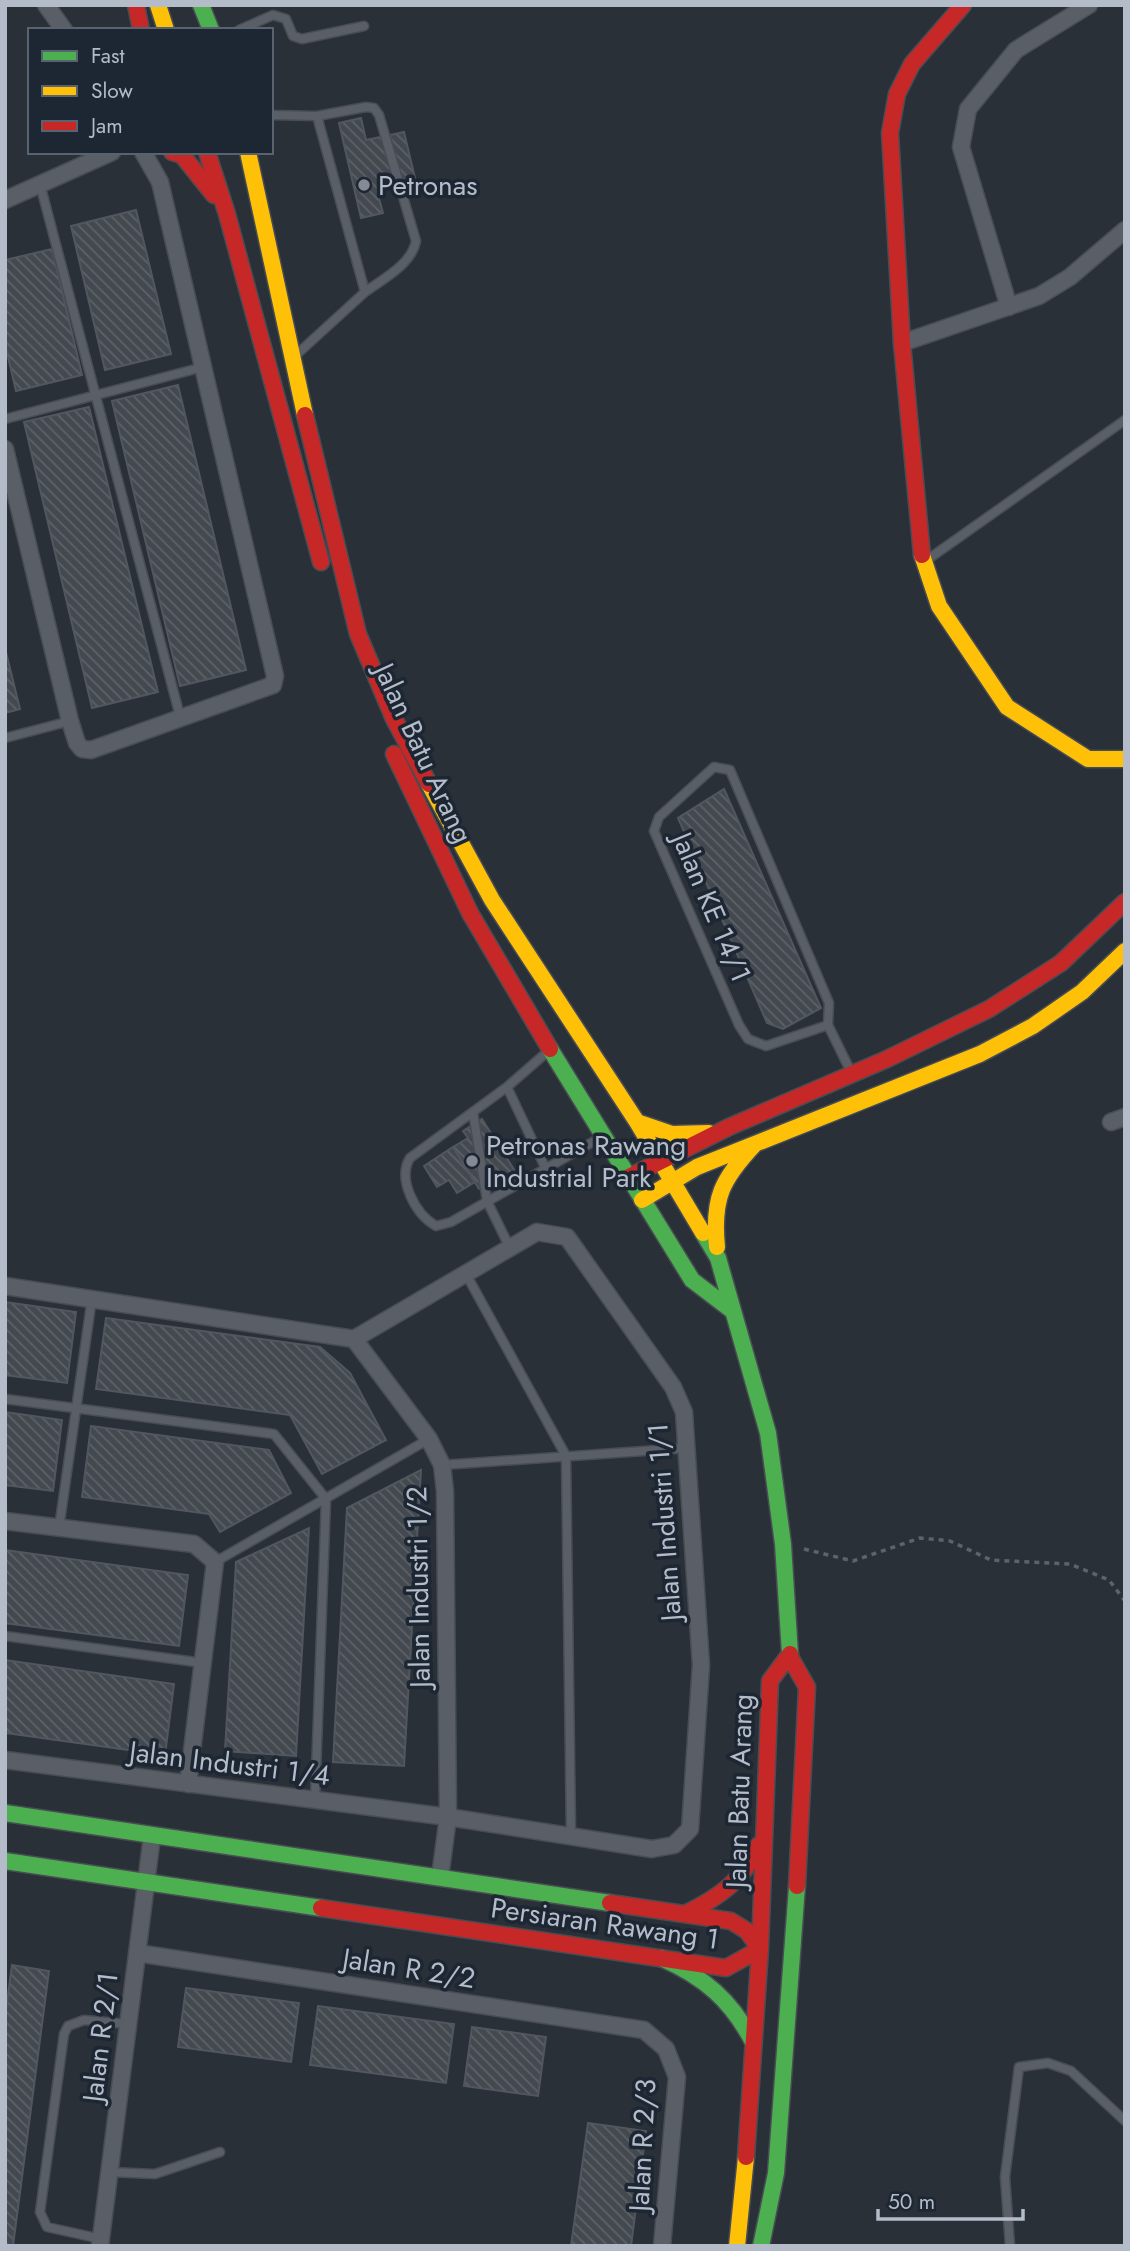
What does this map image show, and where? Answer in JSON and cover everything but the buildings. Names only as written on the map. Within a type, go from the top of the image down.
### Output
[{"type":"main road","points":[[136,5],[141,28]]},
{"type":"main road","points":[[158,5],[165,28]]},
{"type":"main road","points":[[195,28],[200,5]]},
{"type":"main road","points":[[200,5],[210,28]]},
{"type":"main road","points":[[964,5],[912,64],[897,94],[890,133],[902,343],[923,563],[939,606],[1007,708],[1088,759],[1125,759]]},
{"type":"main road","points":[[179,154],[227,214]]},
{"type":"main road","name":"Jalan Batu Arang","points":[[208,154],[227,214],[345,642],[381,727],[470,913],[602,1137],[691,1280],[730,1310]]},
{"type":"main road","name":"Jalan Batu Arang","points":[[248,154],[358,634],[394,719],[492,900],[637,1122],[718,1258],[730,1310],[752,1371],[768,1433],[783,1544],[790,1657],[770,1681],[760,1949],[743,2203],[737,2246]]},
{"type":"main road","points":[[628,1178],[709,1133],[967,1022],[1040,978],[1101,928],[1125,902]]},
{"type":"main road","points":[[642,1200],[695,1168],[983,1054],[1048,1015],[1112,966],[1125,951]]},
{"type":"main road","points":[[637,1122],[672,1134],[709,1133]]},
{"type":"main road","points":[[718,1258],[713,1214],[719,1191],[729,1171],[755,1144]]},
{"type":"main road","points":[[761,2246],[776,2173],[797,1904],[807,1687],[790,1657]]},
{"type":"main road","name":"Persiaran Rawang 1","points":[[5,1813],[687,1913],[731,1921],[747,1931],[760,1949],[743,1961],[726,1968],[5,1860]]},
{"type":"main road","points":[[687,1913],[722,1896],[748,1872],[763,1836]]},
{"type":"main road","points":[[790,1997],[776,1969],[760,1949],[782,1933],[797,1904]]},
{"type":"main road","points":[[661,1958],[695,1971],[716,1988],[740,2015],[754,2043]]},
{"type":"street","points":[[46,5],[63,28]]},
{"type":"street","points":[[1009,307],[961,147],[968,109],[1016,50],[1090,5]]},
{"type":"street","points":[[5,200],[108,154]]},
{"type":"street","points":[[5,449],[10,490],[76,743],[82,750],[91,750],[181,720],[266,691],[274,685],[275,676],[160,182],[144,154]]},
{"type":"street","points":[[902,343],[1039,296],[1070,277],[1125,230]]},
{"type":"street","name":"Jalan Industri 1/1","points":[[354,1339],[537,1232],[567,1237],[673,1387],[684,1412],[701,1665],[690,1829],[674,1844],[652,1849],[448,1817]]},
{"type":"street","points":[[5,1286],[354,1339]]},
{"type":"street","name":"Jalan Industri 1/2","points":[[354,1339],[429,1439],[442,1465],[445,1491],[448,1817],[440,1877]]},
{"type":"street","points":[[5,1521],[194,1544],[215,1562],[188,1784]]},
{"type":"street","name":"Jalan Industri 1/4","points":[[5,1760],[448,1817]]},
{"type":"street","name":"Jalan R 2/1","points":[[100,2242],[152,1836]]},
{"type":"street","name":"Jalan R 2/2","points":[[137,1953],[644,2030],[666,2049]]},
{"type":"street","name":"Jalan R 2/3","points":[[662,2246],[677,2077],[666,2049]]},
{"type":"lane","points":[[244,28],[273,15],[286,19],[293,36],[302,39],[364,26]]},
{"type":"lane","points":[[273,115],[317,116],[366,107],[374,108],[379,115],[416,241],[415,251],[407,260],[365,292],[293,358]]},
{"type":"lane","points":[[317,116],[365,292]]},
{"type":"lane","points":[[40,184],[181,720]]},
{"type":"lane","points":[[5,419],[203,367]]},
{"type":"lane","points":[[923,563],[1125,420]]},
{"type":"lane","points":[[5,738],[70,721]]},
{"type":"lane","name":"Jalan KE 14/1","points":[[828,1025],[766,1046],[748,1039],[728,1001],[654,831],[659,817],[714,767],[730,770],[829,1003],[828,1025],[851,1072]]},
{"type":"lane","points":[[551,1049],[507,1087],[410,1158],[403,1169],[404,1182],[427,1221],[436,1226],[451,1222],[602,1137]]},
{"type":"lane","points":[[507,1087],[545,1167]]},
{"type":"lane","points":[[473,1112],[487,1201],[510,1248]]},
{"type":"lane","points":[[466,1274],[566,1456],[571,1835]]},
{"type":"lane","points":[[59,1528],[92,1298]]},
{"type":"lane","points":[[5,1399],[274,1434],[326,1499],[315,1800]]},
{"type":"lane","points":[[215,1562],[429,1439]]},
{"type":"lane","points":[[442,1465],[687,1448]]},
{"type":"lane","points":[[5,1636],[203,1663]]},
{"type":"lane","points":[[100,2242],[47,2227],[40,2212],[64,2034],[68,2026],[84,2020],[128,2024]]},
{"type":"lane","points":[[1010,2246],[1005,2177],[1019,2067],[1048,2063],[1071,2071],[1125,2121]]},
{"type":"lane","points":[[109,2172],[155,2175],[220,2152]]},
{"type":"path","points":[[783,1544],[853,1562],[920,1538],[950,1541],[991,1560],[1070,1564],[1109,1580],[1125,1601]]},
{"type":"traffic: fast","points":[[201,5],[210,28]]},
{"type":"traffic: fast","points":[[550,1049],[692,1280],[730,1309]]},
{"type":"traffic: fast","points":[[703,1233],[718,1258],[768,1433],[783,1544],[790,1654]]},
{"type":"traffic: fast","points":[[5,1813],[610,1903]]},
{"type":"traffic: fast","points":[[5,1861],[321,1908]]},
{"type":"traffic: fast","points":[[761,2246],[776,2173],[797,1886]]},
{"type":"traffic: fast","points":[[661,1958],[690,1973],[715,1991],[735,2014],[753,2042]]},
{"type":"traffic: slow","points":[[158,5],[165,28]]},
{"type":"traffic: slow","points":[[248,154],[305,415]]},
{"type":"traffic: slow","points":[[922,555],[939,606],[1007,707],[1088,759],[1125,759]]},
{"type":"traffic: slow","points":[[429,784],[492,900],[637,1122],[703,1233]]},
{"type":"traffic: slow","points":[[642,1200],[697,1167],[980,1054],[1033,1026],[1082,992],[1125,951]]},
{"type":"traffic: slow","points":[[637,1122],[672,1134],[709,1133]]},
{"type":"traffic: slow","points":[[717,1247],[716,1215],[722,1190],[734,1168],[755,1144]]},
{"type":"traffic: slow","points":[[737,2246],[746,2157]]},
{"type":"traffic: jam","points":[[136,5],[141,28]]},
{"type":"traffic: jam","points":[[922,555],[902,343],[890,133],[897,94],[912,64],[963,5]]},
{"type":"traffic: jam","points":[[179,154],[214,195]]},
{"type":"traffic: jam","points":[[208,154],[227,214],[321,562]]},
{"type":"traffic: jam","points":[[305,415],[358,634],[394,719],[429,784]]},
{"type":"traffic: jam","points":[[394,754],[470,913],[550,1049]]},
{"type":"traffic: jam","points":[[627,1178],[729,1127],[887,1059],[989,1009],[1061,963],[1125,902]]},
{"type":"traffic: jam","points":[[746,2157],[760,1949],[770,1681],[790,1654]]},
{"type":"traffic: jam","points":[[790,1657],[807,1687],[797,1886]]},
{"type":"traffic: jam","points":[[687,1913],[730,1886],[746,1868],[759,1845]]},
{"type":"traffic: jam","points":[[321,1908],[726,1968],[760,1949],[747,1931],[731,1921],[610,1903]]},
{"type":"place","name":"Petronas","points":[[364,185]]},
{"type":"place","name":"Petronas Rawang Industrial Park","points":[[472,1161]]}]
